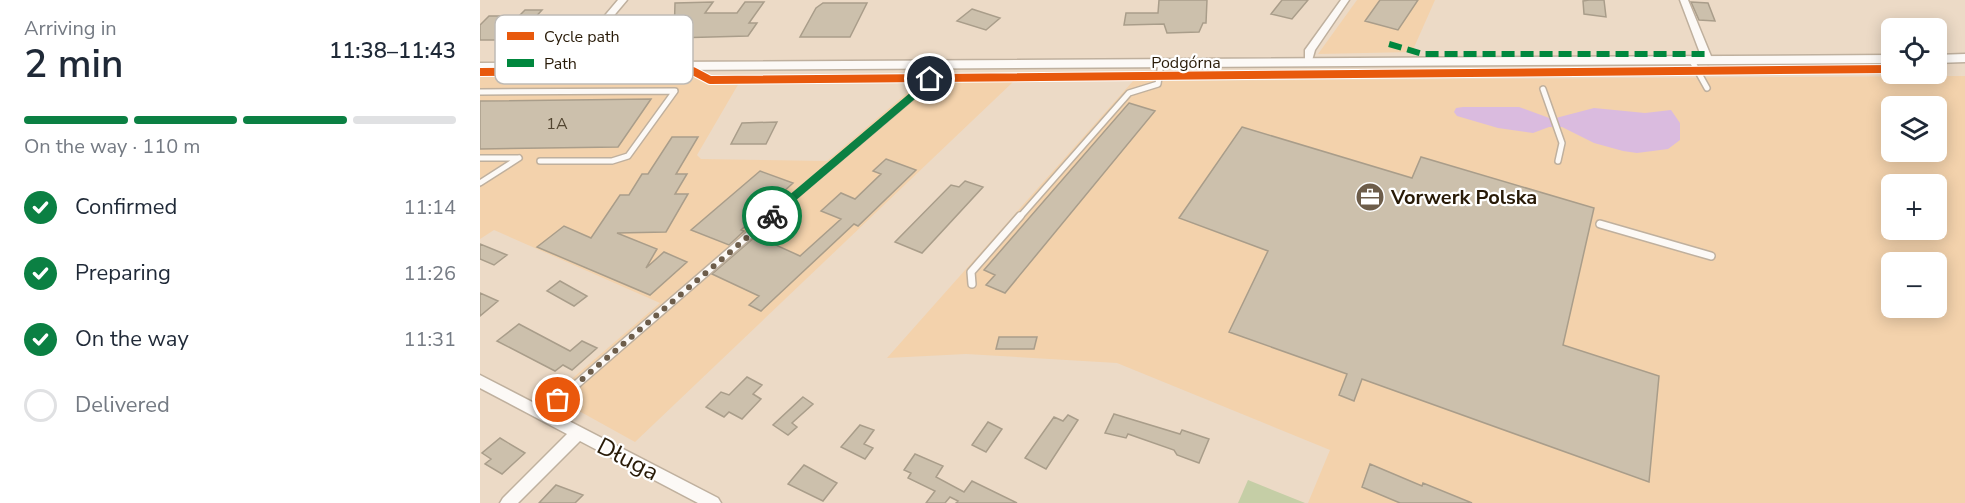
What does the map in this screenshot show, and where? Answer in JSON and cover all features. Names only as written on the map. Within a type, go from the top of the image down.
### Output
[{"type":"main road","points":[[1947,59],[1965,58]]},
{"type":"main road","name":"Podgórna","points":[[693,66],[1881,59]]},
{"type":"street","points":[[610,15],[623,0]]},
{"type":"street","points":[[1308,62],[1310,50],[1345,0]]},
{"type":"street","points":[[1684,0],[1708,61]]},
{"type":"street","name":"Długa","points":[[480,381],[541,415],[713,503]]},
{"type":"street","points":[[508,503],[578,433]]},
{"type":"lane","points":[[1692,61],[1707,88]]},
{"type":"lane","points":[[972,284],[971,272],[1129,93],[1158,84],[1161,63]]},
{"type":"lane","points":[[541,415],[660,310],[927,84],[937,64]]},
{"type":"lane","points":[[1543,89],[1562,143],[1558,161]]},
{"type":"lane","points":[[480,92],[675,91],[628,156],[612,161],[540,161]]},
{"type":"lane","points":[[480,158],[519,158],[480,183]]},
{"type":"lane","points":[[1600,224],[1711,256]]},
{"type":"shaded area","points":[[1357,0],[1435,0],[1412,52],[1318,54]]},
{"type":"shaded area","points":[[480,75],[495,75],[495,84],[693,84],[693,76],[707,83],[739,83],[697,155],[701,159],[827,161],[920,82],[1014,81],[635,442],[552,396],[660,303],[494,230],[480,239]]},
{"type":"shaded area","points":[[1947,76],[1965,76],[1965,503],[1308,503],[1330,450],[1117,363],[966,354],[887,358],[1133,81],[1881,77],[1881,84],[1947,84]]},
{"type":"shaded area","points":[[1519,107],[1552,119],[1594,108],[1645,113],[1671,110],[1680,123],[1680,140],[1668,149],[1637,153],[1623,151],[1594,143],[1562,127],[1549,127],[1533,133],[1498,128],[1457,116],[1454,112],[1456,108]]},
{"type":"green space","points":[[1248,480],[1305,503],[1238,503]]},
{"type":"building","points":[[1159,0],[1207,0],[1206,23],[1203,23],[1199,32],[1167,33],[1164,24],[1124,25],[1126,13],[1158,13]]},
{"type":"building","points":[[1282,0],[1308,0],[1292,19],[1271,14]]},
{"type":"building","points":[[1380,0],[1418,0],[1398,30],[1365,21]]},
{"type":"building","points":[[1604,0],[1606,17],[1584,14],[1583,1]]},
{"type":"building","points":[[713,2],[705,13],[737,13],[745,2],[764,2],[749,23],[757,23],[748,36],[693,37],[693,15],[675,15],[675,3]]},
{"type":"building","points":[[1691,2],[1708,3],[1715,21],[1699,20]]},
{"type":"building","points":[[823,3],[867,3],[850,37],[800,37],[816,8]]},
{"type":"building","points":[[972,9],[1000,18],[986,30],[957,21]]},
{"type":"building","points":[[525,10],[542,10],[537,15],[520,15]]},
{"type":"building","points":[[489,16],[495,16],[495,40],[480,40],[480,25]]},
{"type":"building","points":[[651,99],[618,147],[480,149],[480,101]]},
{"type":"building","points":[[1129,103],[1155,111],[1005,293],[986,285],[995,275],[984,270]]},
{"type":"building","points":[[777,122],[766,144],[731,144],[742,123]]},
{"type":"building","points":[[1242,127],[1412,178],[1421,157],[1594,208],[1563,345],[1659,376],[1649,482],[1362,379],[1354,401],[1339,395],[1347,374],[1229,332],[1268,251],[1179,218]]},
{"type":"building","points":[[672,137],[698,137],[676,174],[687,174],[675,194],[688,194],[666,232],[617,233],[657,249],[646,268],[664,252],[687,262],[650,295],[537,247],[564,226],[591,238],[620,195],[629,195],[642,174],[648,174]]},
{"type":"building","points":[[886,159],[916,170],[858,226],[854,224],[761,311],[749,305],[759,296],[712,274],[756,236],[800,256],[841,219],[821,211],[841,193],[855,199],[881,174],[873,171]]},
{"type":"building","points":[[760,171],[793,183],[741,230],[744,231],[729,245],[691,230]]},
{"type":"building","points":[[965,181],[983,187],[922,253],[895,242],[951,185],[959,187]]},
{"type":"building","points":[[480,244],[507,255],[494,265],[480,259]]},
{"type":"building","points":[[560,281],[587,296],[574,306],[547,291]]},
{"type":"building","points":[[480,293],[498,301],[480,316]]},
{"type":"building","points":[[519,324],[570,351],[582,341],[597,348],[572,370],[563,365],[555,371],[497,341]]},
{"type":"building","points":[[999,337],[1037,337],[1034,349],[996,349]]},
{"type":"building","points":[[747,377],[762,385],[753,394],[761,399],[742,419],[729,412],[724,417],[706,407],[721,392],[729,395]]},
{"type":"building","points":[[803,397],[813,404],[792,423],[797,427],[788,435],[773,425]]},
{"type":"building","points":[[1114,414],[1180,434],[1182,430],[1209,439],[1199,463],[1177,455],[1174,450],[1128,434],[1126,438],[1105,433]]},
{"type":"building","points":[[1068,415],[1078,420],[1046,469],[1025,458],[1054,417],[1063,421]]},
{"type":"building","points":[[988,422],[1002,429],[986,452],[972,445]]},
{"type":"building","points":[[860,425],[874,430],[864,444],[873,448],[865,459],[841,447]]},
{"type":"building","points":[[500,438],[525,453],[502,474],[485,464],[491,459],[482,453]]},
{"type":"building","points":[[915,454],[943,466],[936,477],[964,492],[972,481],[1017,503],[956,503],[958,501],[950,497],[945,503],[926,503],[935,491],[908,478],[911,473],[904,470]]},
{"type":"building","points":[[1370,464],[1422,486],[1423,483],[1472,503],[1400,503],[1362,487]]},
{"type":"building","points":[[804,465],[837,483],[823,501],[788,484]]},
{"type":"building","points":[[556,485],[583,495],[575,503],[539,503]]},
{"type":"marked path","points":[[1389,44],[1423,54],[1706,54]]},
{"type":"cycle path","points":[[693,71],[710,80],[1665,73],[1786,68],[1881,69]]},
{"type":"cycle path","points":[[480,72],[495,72]]},
{"type":"way so far","points":[[558,400],[772,216]]},
{"type":"place","name":"Vorwerk Polska","points":[[1370,197]]},
{"type":"route","points":[[772,216],[927,84],[930,79]]}]
